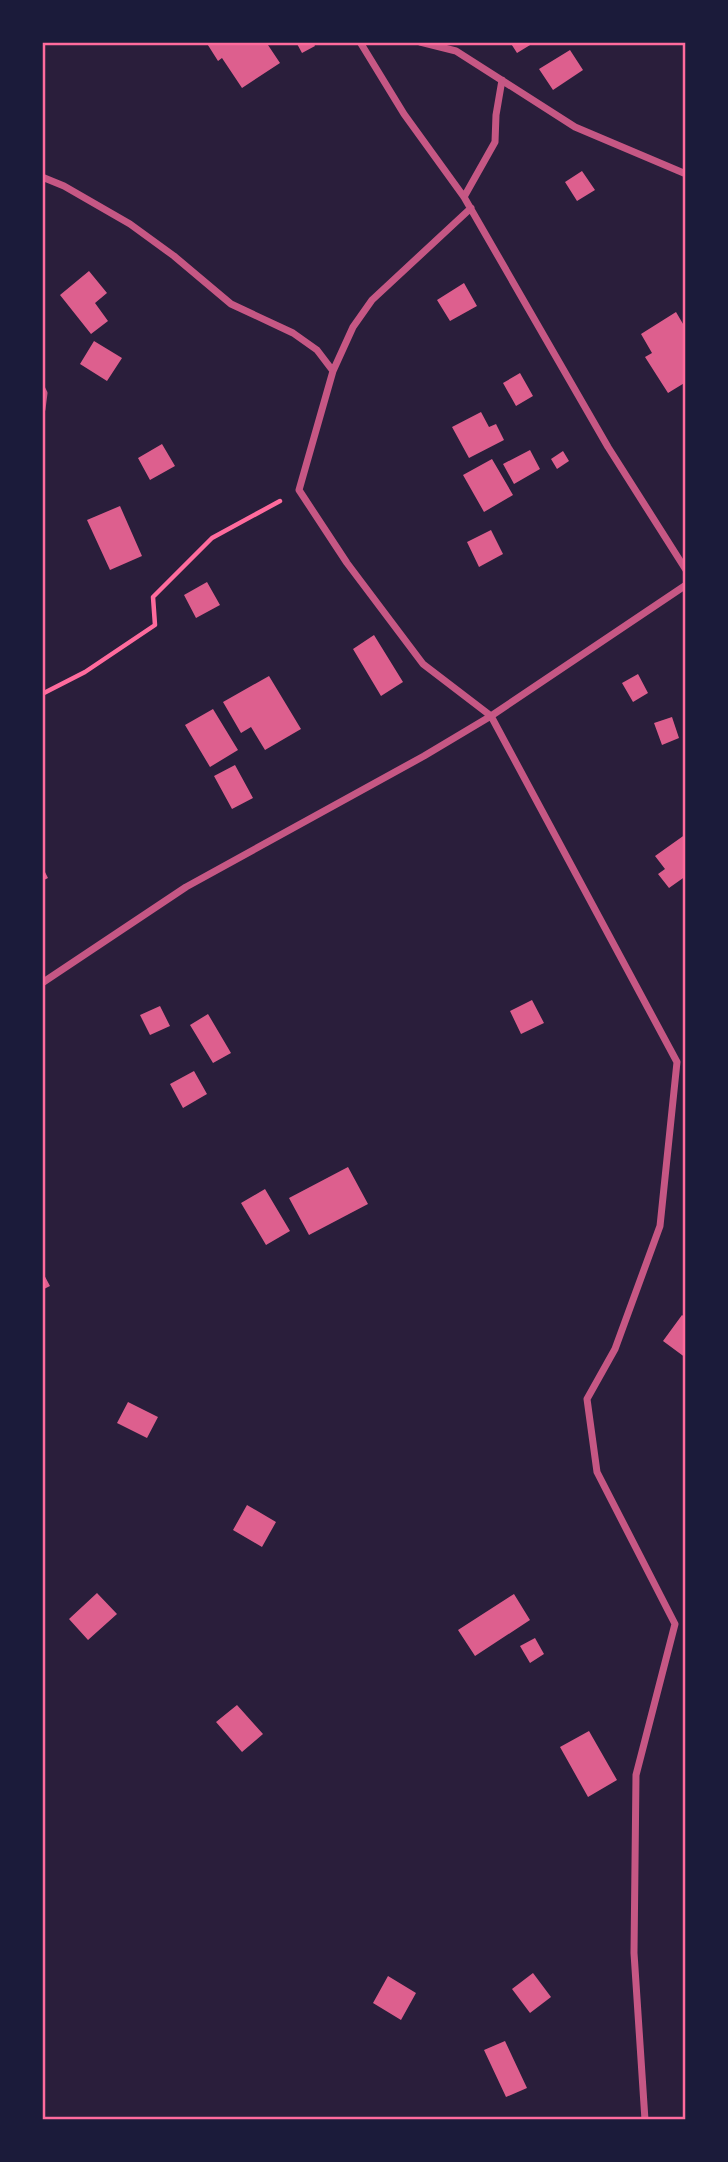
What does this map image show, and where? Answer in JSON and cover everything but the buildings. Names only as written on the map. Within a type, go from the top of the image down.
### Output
[{"type":"street","points":[[360,42],[404,114],[471,208],[608,447],[686,570]]},
{"type":"street","points":[[421,42],[456,51],[575,127],[686,174]]},
{"type":"street","points":[[464,197],[495,142],[502,80]]},
{"type":"street","points":[[42,177],[64,186],[130,224],[174,256],[230,304],[293,333],[317,350],[333,371]]},
{"type":"street","points":[[471,208],[372,300],[353,327],[333,371],[299,490],[346,563],[423,664],[491,716],[677,1062],[660,1226],[615,1349],[587,1399],[597,1472],[675,1624],[636,1775],[634,1953],[645,2120]]},
{"type":"street","points":[[42,389],[42,409]]},
{"type":"street","points":[[42,983],[186,887],[424,756],[491,716],[686,585]]},
{"type":"path","points":[[42,694],[85,672],[155,625],[153,597],[212,538],[299,490]]},
{"type":"shaded area","points":[[42,42],[686,42],[686,2120],[42,2120]]}]
